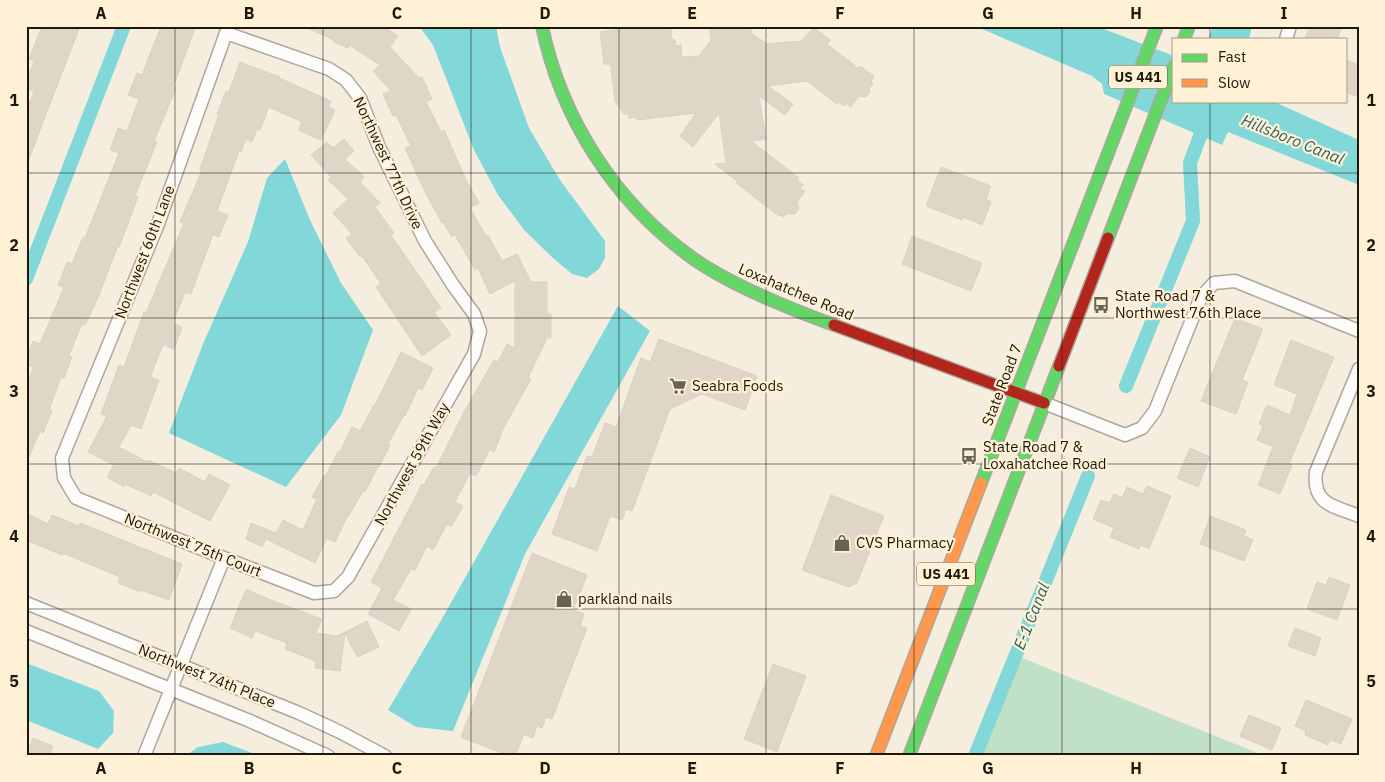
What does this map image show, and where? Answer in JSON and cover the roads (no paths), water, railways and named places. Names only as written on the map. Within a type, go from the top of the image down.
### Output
[{"type":"main road","name":"Loxahatchee Road","points":[[542,26],[546,45],[566,104],[586,143],[613,181],[652,224],[691,257],[738,286],[829,323],[1044,403]]},
{"type":"main road","points":[[1184,38],[1189,26]]},
{"type":"main road","name":"State Road 7","points":[[876,756],[1155,32]]},
{"type":"main road","name":"US 441","points":[[909,756],[1172,71]]},
{"type":"street","points":[[1286,38],[1290,26]]},
{"type":"street","name":"Northwest 77th Drive","points":[[228,30],[329,68],[346,80],[360,98],[379,147],[425,241],[452,285],[474,314],[480,332]]},
{"type":"street","name":"Northwest 60th Lane","points":[[64,478],[62,458],[158,224],[228,30]]},
{"type":"street","points":[[1044,403],[1125,435],[1142,428],[1155,410],[1201,297],[1214,283],[1235,282],[1359,331]]},
{"type":"street","name":"Northwest 59th Way","points":[[334,591],[348,577],[474,354],[480,332]]},
{"type":"street","points":[[1359,369],[1316,472],[1315,483],[1318,494],[1325,503],[1359,516]]},
{"type":"street","name":"Northwest 75th Court","points":[[64,478],[76,498],[314,593],[334,591]]},
{"type":"street","points":[[144,756],[224,558]]},
{"type":"street","name":"Northwest 74th Place","points":[[26,603],[299,713],[385,756]]},
{"type":"street","name":"Northwest 74th Place","points":[[26,631],[250,721],[328,756]]},
{"type":"water","points":[[419,26],[496,26],[500,47],[529,128],[560,180],[605,241],[605,258],[599,269],[587,278],[572,274],[553,258],[525,231],[498,195],[474,150],[433,45]]},
{"type":"water","name":"Hillsboro Canal","points":[[975,26],[1096,26],[1172,55],[1172,102],[1275,102],[1359,140],[1359,185],[1228,132],[1222,145],[1104,94],[1102,84],[1092,76]]},
{"type":"water","points":[[1213,26],[1252,26],[1249,38],[1208,38]]},
{"type":"water","points":[[285,159],[310,220],[341,283],[373,330],[341,415],[286,487],[169,433],[203,344],[248,242],[267,178]]},
{"type":"water","points":[[618,306],[650,331],[525,554],[453,731],[416,727],[388,710],[443,617]]},
{"type":"water","points":[[26,663],[99,691],[114,711],[113,733],[98,749],[26,720]]},
{"type":"water","points":[[223,742],[260,756],[185,756],[198,747]]},
{"type":"waterway","points":[[26,279],[124,26]]},
{"type":"waterway","name":"E-1 Canal","points":[[1126,386],[1193,221],[1190,163],[1213,102]]},
{"type":"waterway","name":"E-1 Canal","points":[[975,756],[1088,476]]},
{"type":"place","name":"State Road 7 & Northwest 76th Place","points":[[1101,305]]},
{"type":"place","name":"Seabra Foods","points":[[678,386]]},
{"type":"place","name":"State Road 7 & Loxahatchee Road","points":[[969,456]]},
{"type":"place","name":"CVS Pharmacy","points":[[842,543]]},
{"type":"place","name":"parkland nails","points":[[564,599]]}]
